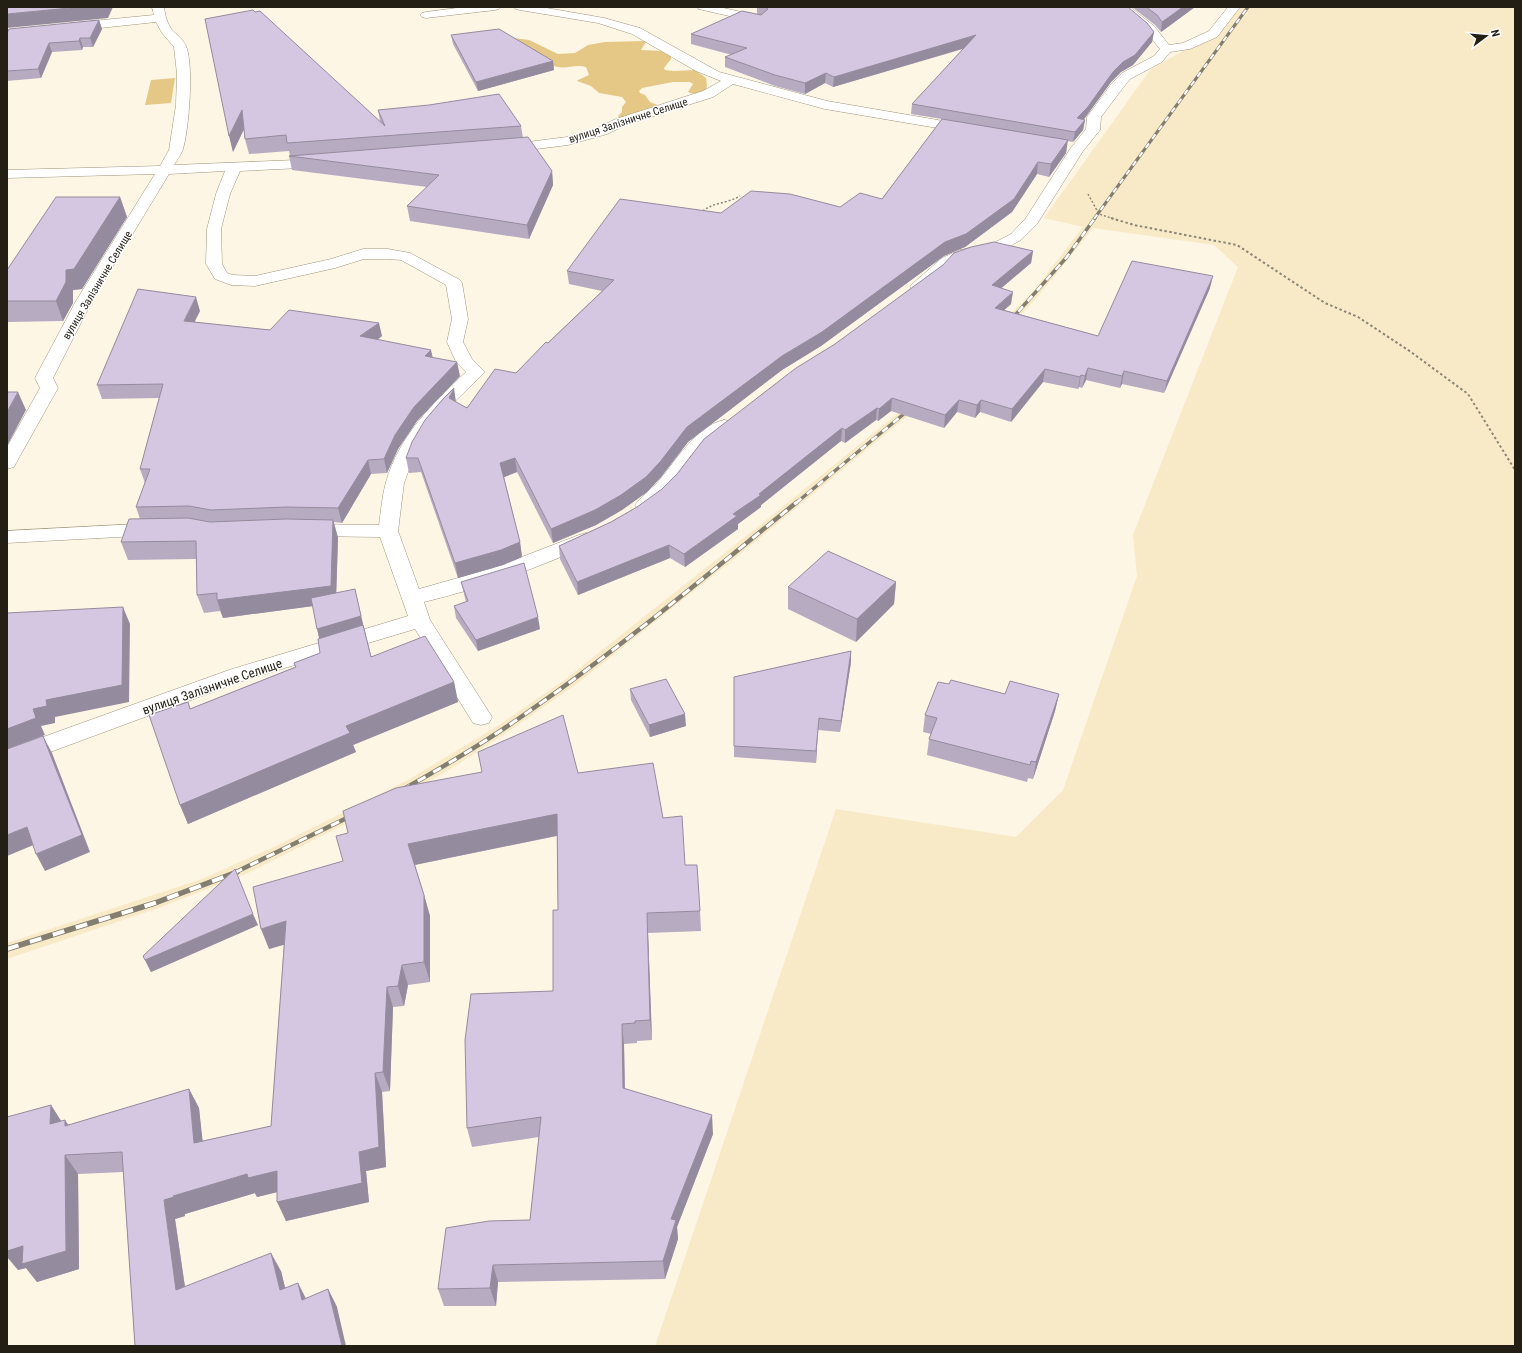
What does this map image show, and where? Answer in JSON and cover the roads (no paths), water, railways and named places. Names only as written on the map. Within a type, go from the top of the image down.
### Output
[{"type":"street","points":[[426,15],[495,7]]},
{"type":"street","points":[[520,7],[600,20],[636,30],[700,68],[731,80],[826,105],[983,132]]},
{"type":"street","points":[[703,7],[760,19]]},
{"type":"street","points":[[1123,7],[1150,29],[1162,54]]},
{"type":"street","points":[[903,296],[935,273],[947,261],[965,253],[998,247],[1016,237],[1032,221],[1063,170],[1070,148],[1093,130],[1094,117],[1116,86],[1126,76],[1162,54],[1186,46],[1213,34],[1234,7]]},
{"type":"street","points":[[62,28],[159,12]]},
{"type":"street","name":"вулиця Залізничне Селище","points":[[7,463],[50,388],[44,378],[84,301],[176,150],[183,105],[183,74],[180,47],[176,40],[166,30],[159,12]]},
{"type":"street","name":"вулиця Залізничне Селище","points":[[491,150],[568,141],[602,131],[621,122],[708,94],[731,80]]},
{"type":"street","points":[[7,174],[164,170],[338,162]]},
{"type":"street","points":[[234,167],[223,194],[214,229],[214,264],[221,276],[231,280],[255,281],[335,263],[363,254],[388,254],[405,256],[454,283],[460,319],[456,342],[465,362],[476,372],[438,408],[419,432],[405,456],[395,483],[388,531],[420,620],[481,717]]},
{"type":"street","points":[[630,515],[655,497],[669,482],[696,447],[739,414]]},
{"type":"street","points":[[7,537],[171,528]]},
{"type":"street","points":[[283,530],[388,531]]},
{"type":"street","points":[[412,598],[458,587],[511,571],[597,533]]},
{"type":"street","name":"вулиця Залізничне Селище","points":[[7,759],[237,675],[420,620]]},
{"type":"railway","points":[[1094,219],[1248,7]]},
{"type":"railway","points":[[1009,322],[1066,258],[1095,218]]},
{"type":"railway","points":[[796,503],[911,408]]},
{"type":"railway","points":[[402,790],[513,723],[563,687],[665,609],[797,502]]},
{"type":"railway","points":[[234,873],[355,814]]},
{"type":"railway","points":[[7,949],[155,903],[237,872]]}]
